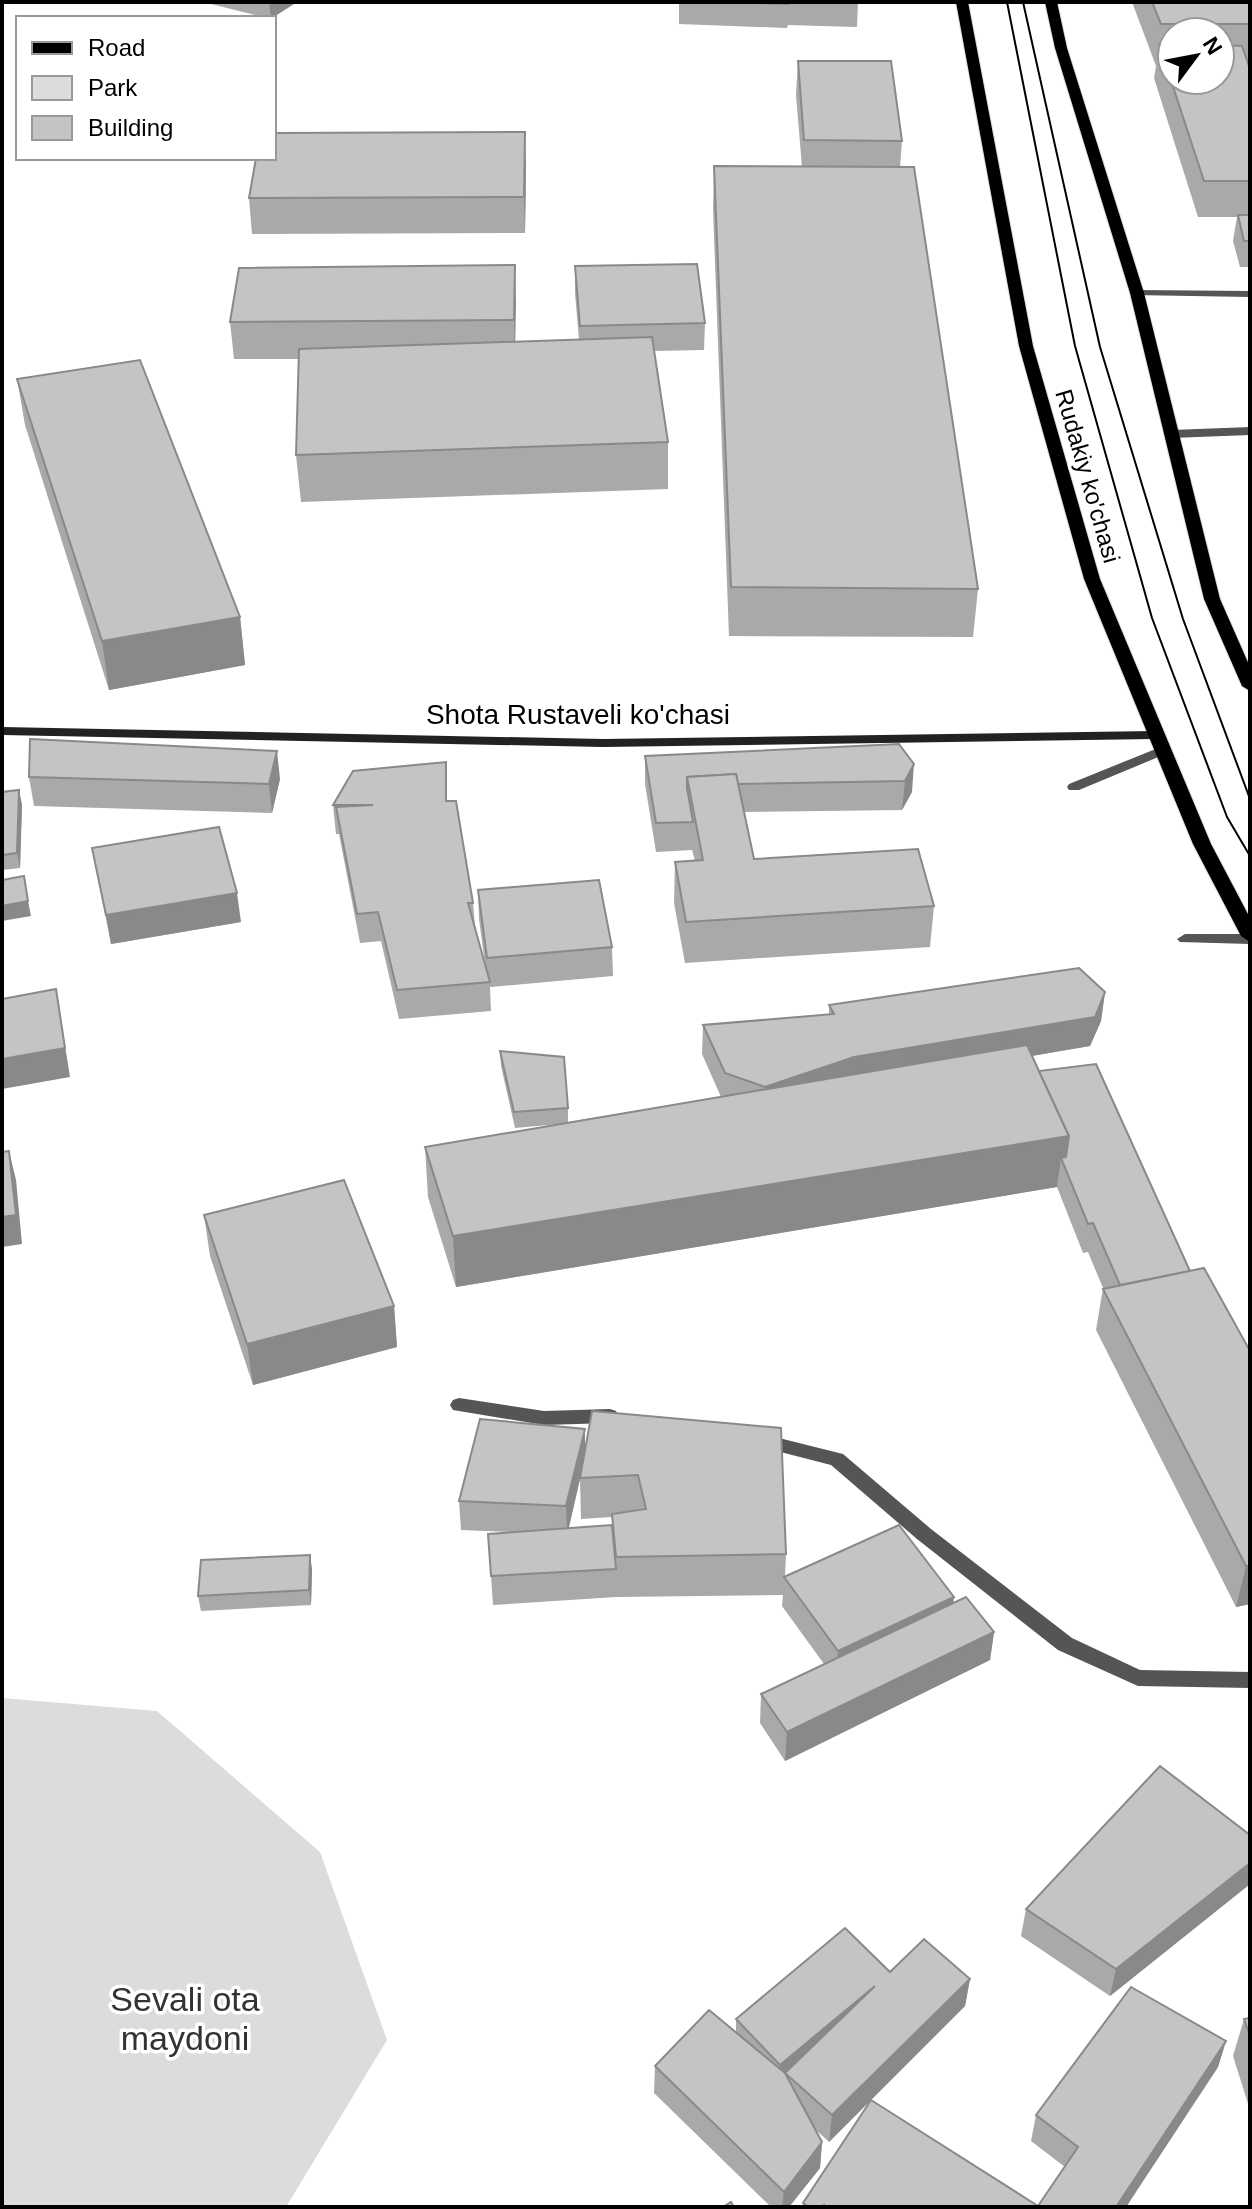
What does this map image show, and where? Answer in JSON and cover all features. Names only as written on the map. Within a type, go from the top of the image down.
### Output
[{"type":"main road","name":"Rudakiy ko'chasi","points":[[962,2],[1026,346],[1092,579],[1202,844],[1250,937]]},
{"type":"main road","points":[[1051,2],[1061,48],[1137,293],[1212,599],[1250,686]]},
{"type":"street","name":"Shota Rustaveli ko'chasi","points":[[2,731],[603,743],[1155,735]]},
{"type":"lane","points":[[1137,293],[1250,294]]},
{"type":"lane","points":[[1172,434],[1250,431]]},
{"type":"lane","points":[[1074,787],[1163,750]]},
{"type":"lane","points":[[1185,939],[1250,937]]},
{"type":"lane","points":[[459,1405],[544,1418],[616,1416],[631,1419]]},
{"type":"lane","points":[[748,1438],[837,1459],[924,1534],[1065,1644],[1138,1678],[1250,1680]]},
{"type":"green space","name":"Sevali ota maydoni","points":[[2,1698],[157,1711],[320,1852],[387,2040],[286,2207],[2,2207]]},
{"type":"building","points":[[727,2],[788,2],[788,4]]},
{"type":"building","points":[[1152,2],[1250,2],[1250,24],[1236,24],[1236,16],[1158,16]]},
{"type":"building","points":[[1236,46],[1242,46],[1250,69],[1250,181],[1204,181],[1176,96],[1236,96]]},
{"type":"building","points":[[798,61],[891,61],[902,141],[804,140]]},
{"type":"building","points":[[525,132],[524,197],[249,198],[256,160],[276,160],[276,133]]},
{"type":"building","points":[[714,166],[914,167],[978,589],[731,587]]},
{"type":"building","points":[[1238,215],[1250,215],[1250,241],[1244,241]]},
{"type":"building","points":[[697,264],[705,323],[580,326],[575,266]]},
{"type":"building","points":[[515,265],[514,320],[230,322],[239,268]]},
{"type":"building","points":[[652,337],[668,442],[296,455],[299,349]]},
{"type":"building","points":[[140,360],[240,617],[102,641],[17,379]]},
{"type":"building","points":[[30,739],[277,751],[269,784],[29,777]]},
{"type":"building","points":[[899,744],[914,764],[905,781],[738,784],[736,774],[687,777],[693,822],[656,823],[645,756]]},
{"type":"building","points":[[446,762],[446,801],[456,801],[473,903],[468,903],[490,982],[397,990],[378,912],[357,914],[336,807],[373,805],[333,805],[353,771]]},
{"type":"building","points":[[736,774],[754,859],[918,849],[934,906],[686,922],[675,862],[703,860],[687,777]]},
{"type":"building","points":[[19,790],[17,853],[2,855],[2,792]]},
{"type":"building","points":[[219,827],[237,893],[106,915],[92,848]]},
{"type":"building","points":[[24,876],[28,901],[2,906],[2,880]]},
{"type":"building","points":[[599,880],[612,947],[487,958],[478,890]]},
{"type":"building","points":[[1079,968],[1105,992],[1095,1017],[854,1057],[765,1087],[725,1073],[703,1025],[834,1014],[829,1005]]},
{"type":"building","points":[[56,989],[65,1048],[2,1059],[2,999]]},
{"type":"building","points":[[1027,1045],[1069,1136],[453,1236],[425,1147]]},
{"type":"building","points":[[500,1051],[564,1057],[568,1108],[514,1112]]},
{"type":"building","points":[[1096,1064],[1190,1271],[1120,1285],[1093,1223],[1088,1224],[1061,1158],[1066,1157],[1069,1136],[1039,1071]]},
{"type":"building","points":[[9,1151],[16,1215],[2,1217],[2,1152]]},
{"type":"building","points":[[344,1180],[394,1306],[247,1344],[204,1215]]},
{"type":"building","points":[[1204,1268],[1250,1351],[1250,1566],[1246,1566],[1103,1289]]},
{"type":"building","points":[[592,1411],[781,1428],[786,1554],[616,1557],[612,1514],[646,1509],[638,1475],[580,1478]]},
{"type":"building","points":[[480,1419],[585,1429],[566,1506],[459,1501]]},
{"type":"building","points":[[612,1525],[616,1569],[491,1576],[488,1534]]},
{"type":"building","points":[[899,1525],[954,1597],[838,1651],[784,1577]]},
{"type":"building","points":[[310,1555],[309,1590],[198,1596],[201,1560]]},
{"type":"building","points":[[966,1597],[994,1632],[787,1732],[761,1694]]},
{"type":"building","points":[[1160,1766],[1250,1835],[1250,1863],[1116,1969],[1026,1909]]},
{"type":"building","points":[[845,1928],[890,1972],[924,1939],[970,1979],[832,2115],[785,2073],[875,1986],[780,2065],[736,2019]]},
{"type":"building","points":[[1131,1987],[1226,2041],[1116,2207],[809,2207],[803,2203],[871,2100],[1038,2206],[1078,2147],[1036,2115]]},
{"type":"building","points":[[709,2010],[785,2073],[822,2142],[784,2192],[655,2066]]},
{"type":"building","points":[[1250,2018],[1250,2036],[1244,2019]]},
{"type":"tram line","points":[[1007,2],[1075,346],[1152,618],[1227,817],[1250,856]]},
{"type":"tram line","points":[[1023,2],[1100,347],[1183,619],[1250,799]]}]
